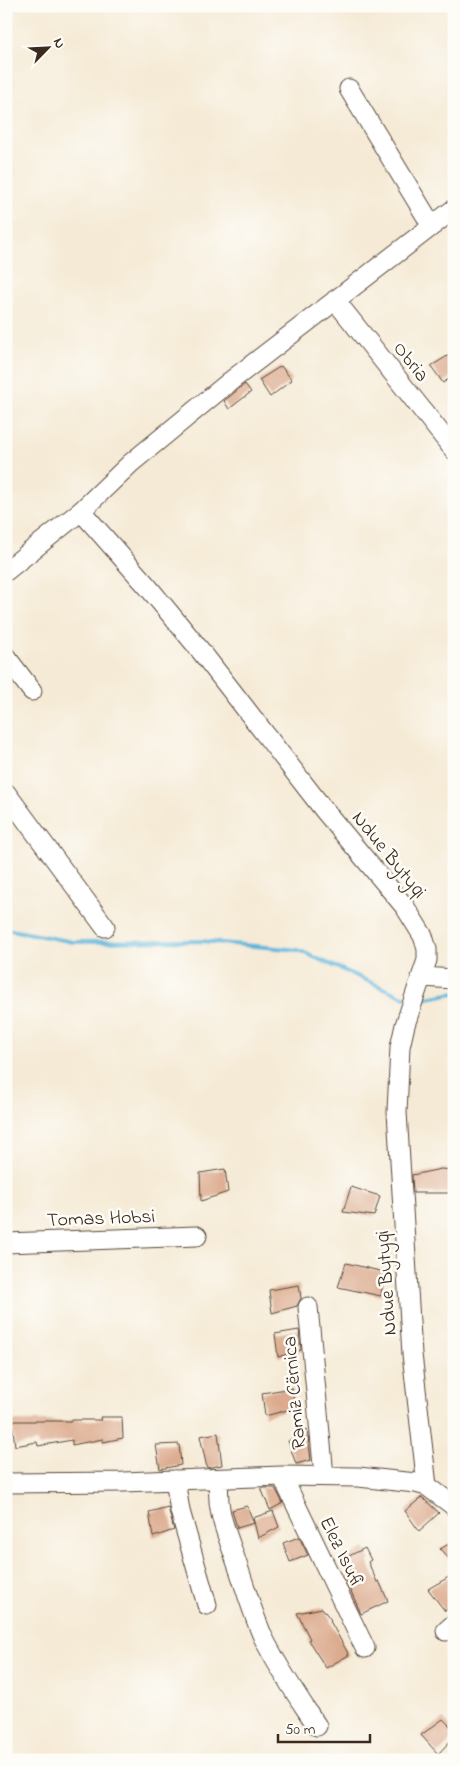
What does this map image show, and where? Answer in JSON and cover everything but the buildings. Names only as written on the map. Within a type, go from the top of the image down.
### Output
[{"type":"street","points":[[349,89],[432,226]]},
{"type":"street","points":[[6,571],[81,511],[139,457],[228,383],[454,209]]},
{"type":"street","name":"Obria","points":[[335,300],[454,450]]},
{"type":"street","name":"Ndue Bytyqi","points":[[81,511],[200,650],[324,810],[405,907],[423,936],[427,948],[426,960],[405,1025],[400,1047],[398,1112],[412,1354],[427,1486]]},
{"type":"street","points":[[6,657],[32,691]]},
{"type":"street","points":[[6,793],[105,927]]},
{"type":"street","points":[[422,977],[454,979]]},
{"type":"street","name":"Tomas Hobsi","points":[[6,1243],[197,1236]]},
{"type":"street","name":"Ramiz Cërnica","points":[[308,1307],[324,1476]]},
{"type":"street","name":"Ramiz Cërnica","points":[[6,1483],[81,1483],[282,1476],[386,1478],[427,1486],[454,1506]]},
{"type":"street","name":"Elez Isufi","points":[[282,1476],[365,1648]]},
{"type":"street","points":[[219,1479],[217,1495],[222,1525],[235,1557],[251,1607],[275,1660],[317,1726]]},
{"type":"street","points":[[175,1480],[185,1528],[207,1606]]},
{"type":"waterway","points":[[6,929],[73,942],[201,941],[298,950],[406,998]]},
{"type":"waterway","points":[[422,999],[454,993]]}]
